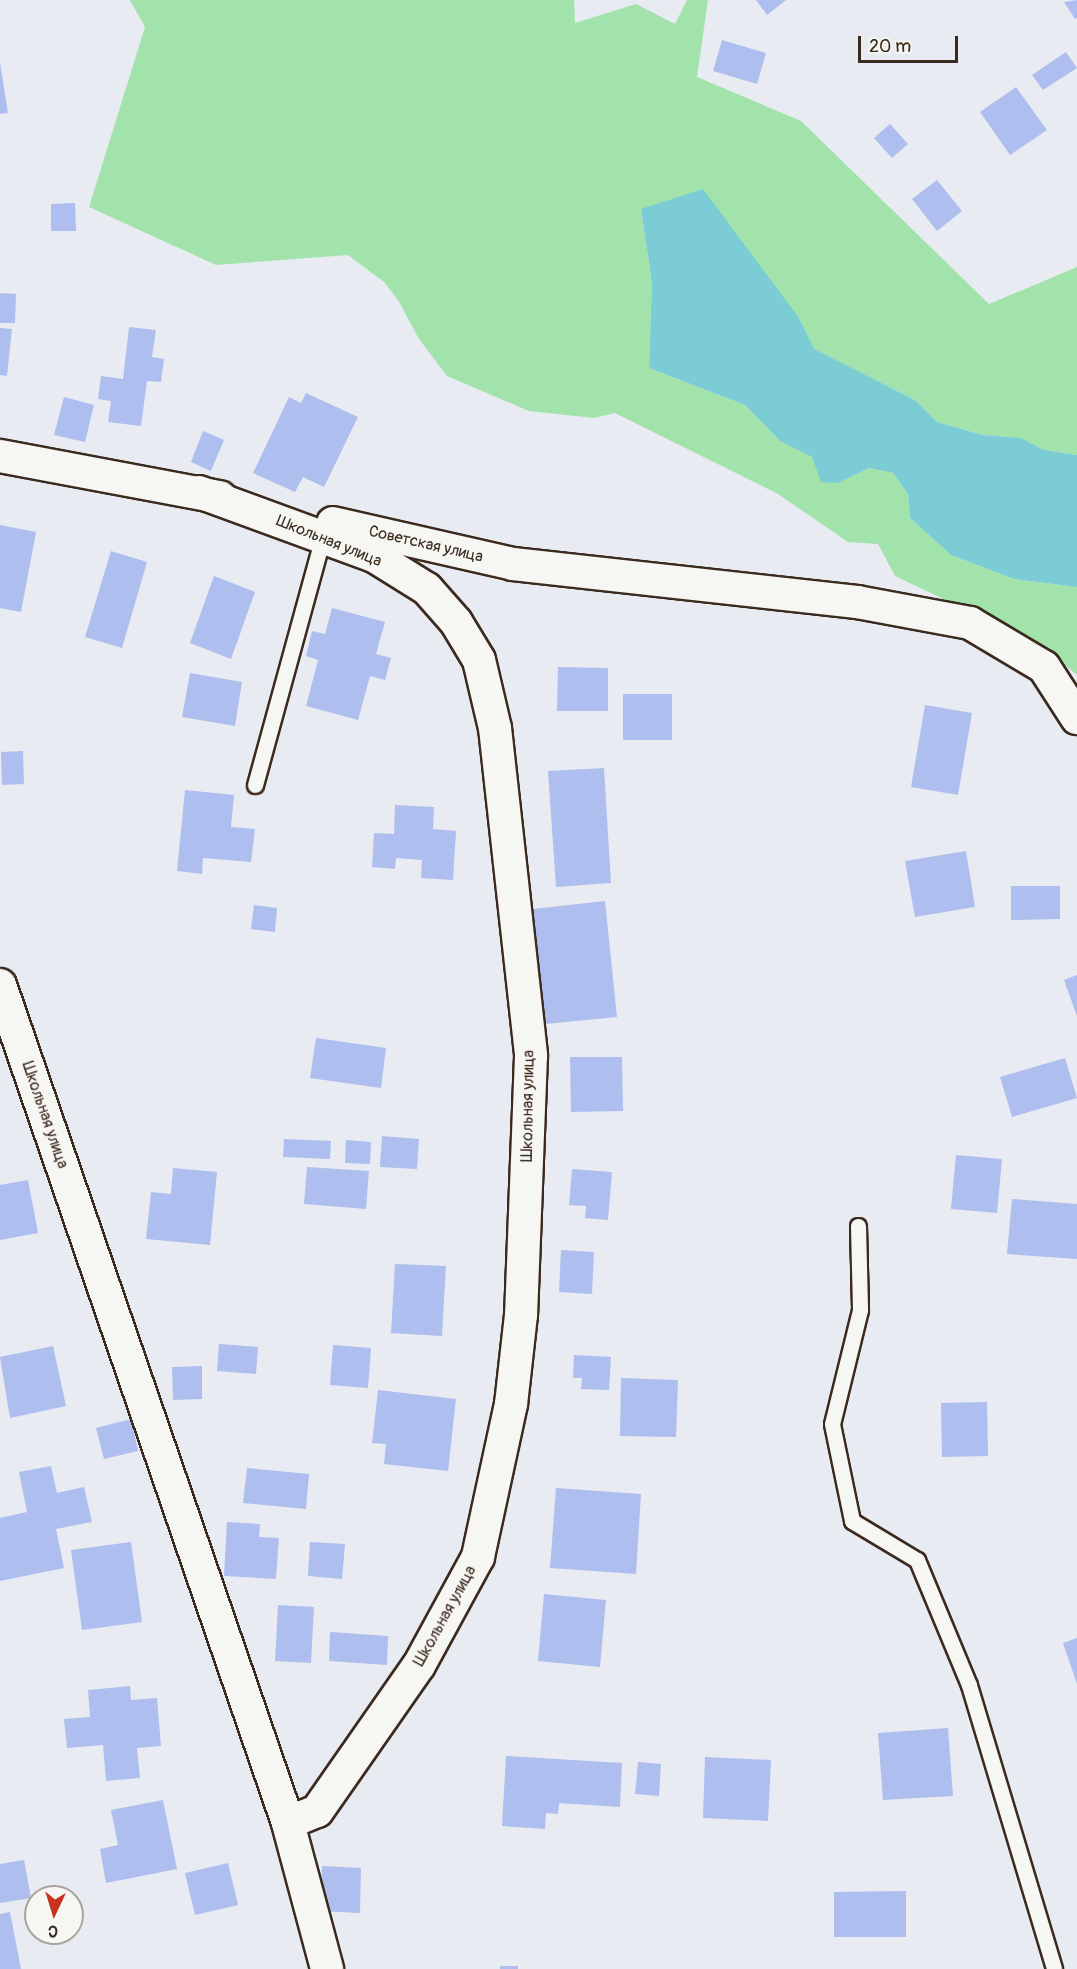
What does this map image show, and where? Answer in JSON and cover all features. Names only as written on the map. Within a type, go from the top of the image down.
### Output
[{"type":"street","name":"Советская улица","points":[[0,456],[200,492],[513,564],[857,602],[970,623],[1044,667],[1077,718]]},
{"type":"street","name":"Школьная улица","points":[[200,492],[374,556],[427,588],[456,622],[479,660],[495,728],[531,1056],[521,1315],[511,1404],[478,1557],[419,1665],[317,1811],[288,1823]]},
{"type":"street","name":"Школьная улица","points":[[0,985],[288,1823],[327,1969]]},
{"type":"lane","points":[[255,785],[323,536]]},
{"type":"lane","points":[[858,1226],[860,1310],[831,1424],[852,1521],[917,1560],[969,1685],[1054,1969]]},
{"type":"green space","points":[[130,0],[574,0],[575,23],[636,4],[675,24],[687,0],[708,0],[697,77],[801,121],[989,304],[1077,267],[1077,455],[1044,450],[1021,438],[983,435],[937,422],[915,400],[813,349],[799,318],[641,209],[652,283],[649,368],[745,405],[780,441],[813,457],[838,483],[869,468],[893,473],[908,494],[910,518],[951,555],[1014,579],[1077,587],[1077,675],[1044,647],[895,576],[878,544],[848,542],[778,494],[615,413],[594,418],[529,411],[447,376],[419,339],[398,300],[384,282],[348,255],[216,265],[89,207],[145,27]]},
{"type":"water","points":[[703,189],[799,318],[814,349],[915,400],[937,422],[983,435],[1021,438],[1044,450],[1077,455],[1077,587],[1014,579],[951,555],[910,518],[908,494],[893,473],[869,468],[838,483],[821,482],[812,457],[780,441],[745,405],[649,368],[652,283],[641,209]]},
{"type":"building","points":[[756,0],[786,0],[767,15]]},
{"type":"building","points":[[1077,0],[1077,18],[1075,19],[1064,2]]},
{"type":"building","points":[[722,40],[766,53],[757,84],[713,71]]},
{"type":"building","points":[[1066,52],[1077,68],[1043,90],[1032,75]]},
{"type":"building","points":[[0,62],[8,113],[0,114]]},
{"type":"building","points":[[1016,87],[1047,130],[1010,155],[980,112]]},
{"type":"building","points":[[890,124],[908,144],[892,158],[874,138]]},
{"type":"building","points":[[937,180],[962,211],[937,231],[912,199]]},
{"type":"building","points":[[75,203],[76,231],[51,231],[51,204]]},
{"type":"building","points":[[0,293],[16,294],[15,323],[0,323]]},
{"type":"building","points":[[129,327],[156,330],[152,357],[164,359],[161,382],[147,381],[141,426],[108,422],[111,401],[98,399],[101,376],[123,379]]},
{"type":"building","points":[[0,328],[12,329],[7,376],[0,375]]},
{"type":"building","points":[[306,393],[358,417],[324,487],[303,477],[295,492],[253,473],[289,397],[301,403]]},
{"type":"building","points":[[64,397],[94,405],[85,442],[54,435]]},
{"type":"building","points":[[203,431],[224,440],[211,471],[191,462]]},
{"type":"building","points":[[0,525],[36,532],[21,612],[0,608]]},
{"type":"building","points":[[111,551],[147,562],[122,648],[85,637]]},
{"type":"building","points":[[214,576],[255,592],[231,659],[190,643]]},
{"type":"building","points":[[332,608],[385,622],[376,654],[391,658],[385,680],[370,676],[358,720],[306,706],[318,660],[306,656],[312,631],[325,634]]},
{"type":"building","points":[[558,667],[608,668],[608,711],[557,711]]},
{"type":"building","points":[[190,673],[242,682],[235,726],[182,717]]},
{"type":"building","points":[[623,694],[672,694],[672,740],[623,740]]},
{"type":"building","points":[[925,705],[972,713],[958,795],[911,787]]},
{"type":"building","points":[[23,751],[24,784],[2,785],[1,752]]},
{"type":"building","points":[[604,768],[611,883],[556,887],[548,771]]},
{"type":"building","points":[[185,790],[234,795],[231,827],[255,829],[251,862],[203,858],[202,874],[177,871]]},
{"type":"building","points":[[395,805],[434,807],[433,829],[456,831],[453,880],[421,878],[422,860],[396,858],[395,869],[372,867],[374,833],[394,834]]},
{"type":"building","points":[[966,851],[975,907],[915,917],[905,861]]},
{"type":"building","points":[[1011,886],[1060,886],[1060,919],[1011,920]]},
{"type":"building","points":[[605,901],[617,1017],[535,1025],[524,910]]},
{"type":"building","points":[[254,905],[277,908],[275,932],[251,929]]},
{"type":"building","points":[[1077,975],[1077,1016],[1064,980]]},
{"type":"building","points":[[316,1038],[386,1048],[381,1088],[310,1078]]},
{"type":"building","points":[[570,1057],[622,1057],[623,1111],[571,1112]]},
{"type":"building","points":[[1065,1058],[1077,1098],[1012,1117],[1000,1077]]},
{"type":"building","points":[[382,1136],[419,1139],[417,1169],[380,1167]]},
{"type":"building","points":[[284,1139],[331,1141],[330,1159],[283,1157]]},
{"type":"building","points":[[346,1140],[371,1142],[370,1164],[345,1163]]},
{"type":"building","points":[[956,1155],[1002,1159],[997,1213],[951,1209]]},
{"type":"building","points":[[307,1167],[369,1171],[366,1209],[304,1204]]},
{"type":"building","points":[[173,1168],[217,1172],[210,1245],[146,1239],[151,1192],[171,1194]]},
{"type":"building","points":[[572,1169],[612,1172],[608,1220],[585,1218],[586,1206],[569,1205]]},
{"type":"building","points":[[28,1180],[38,1233],[0,1240],[0,1185]]},
{"type":"building","points":[[1012,1199],[1077,1204],[1077,1259],[1007,1254]]},
{"type":"building","points":[[561,1250],[594,1252],[592,1294],[559,1292]]},
{"type":"building","points":[[395,1264],[446,1266],[442,1336],[391,1333]]},
{"type":"building","points":[[219,1344],[258,1347],[256,1374],[217,1371]]},
{"type":"building","points":[[333,1345],[371,1348],[368,1388],[330,1385]]},
{"type":"building","points":[[53,1346],[66,1406],[10,1418],[0,1357]]},
{"type":"building","points":[[574,1355],[611,1357],[609,1390],[581,1389],[582,1378],[573,1378]]},
{"type":"building","points":[[202,1366],[202,1399],[173,1400],[172,1367]]},
{"type":"building","points":[[621,1378],[678,1380],[676,1437],[620,1436]]},
{"type":"building","points":[[378,1390],[456,1399],[448,1471],[384,1464],[386,1444],[372,1443]]},
{"type":"building","points":[[987,1402],[988,1456],[942,1457],[941,1403]]},
{"type":"building","points":[[131,1419],[138,1451],[104,1459],[96,1428]]},
{"type":"building","points":[[51,1466],[57,1493],[84,1487],[92,1522],[56,1529],[64,1568],[0,1581],[0,1518],[27,1512],[19,1472]]},
{"type":"building","points":[[247,1468],[309,1474],[306,1509],[243,1503]]},
{"type":"building","points":[[556,1488],[641,1494],[636,1574],[550,1568]]},
{"type":"building","points":[[227,1522],[260,1524],[259,1537],[279,1538],[276,1579],[224,1576]]},
{"type":"building","points":[[131,1542],[142,1622],[82,1630],[71,1550]]},
{"type":"building","points":[[310,1542],[345,1544],[342,1579],[308,1576]]},
{"type":"building","points":[[544,1594],[606,1600],[600,1667],[538,1661]]},
{"type":"building","points":[[278,1605],[314,1607],[311,1663],[275,1661]]},
{"type":"building","points":[[330,1632],[388,1636],[387,1665],[329,1661]]},
{"type":"building","points":[[1077,1638],[1077,1684],[1063,1643]]},
{"type":"building","points":[[130,1686],[131,1700],[157,1698],[161,1746],[137,1748],[140,1778],[106,1781],[103,1745],[67,1748],[64,1719],[90,1717],[88,1690]]},
{"type":"building","points":[[948,1728],[953,1796],[883,1800],[878,1733]]},
{"type":"building","points":[[506,1756],[622,1763],[620,1807],[559,1803],[558,1814],[546,1813],[545,1829],[502,1826]]},
{"type":"building","points":[[705,1757],[771,1760],[768,1821],[703,1818]]},
{"type":"building","points":[[638,1762],[661,1764],[659,1796],[635,1794]]},
{"type":"building","points":[[163,1800],[177,1869],[106,1883],[100,1849],[118,1845],[111,1810]]},
{"type":"building","points":[[24,1860],[29,1885],[24,1885],[24,1899],[0,1903],[0,1864]]},
{"type":"building","points":[[228,1863],[238,1905],[195,1915],[185,1873]]},
{"type":"building","points":[[322,1866],[361,1868],[360,1913],[320,1911]]},
{"type":"building","points":[[906,1891],[906,1937],[834,1937],[834,1892]]},
{"type":"building","points":[[10,1912],[21,1969],[0,1969],[0,1914]]},
{"type":"building","points":[[500,1966],[518,1966],[518,1969],[500,1969]]}]
